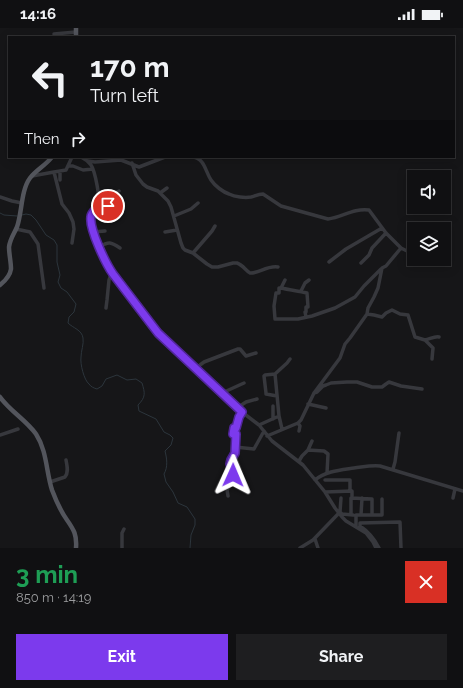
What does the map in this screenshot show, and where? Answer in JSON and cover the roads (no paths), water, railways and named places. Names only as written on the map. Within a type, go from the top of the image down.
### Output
[{"type":"main road","points":[[0,285],[12,269],[9,247],[20,217],[20,211],[27,183],[29,179],[51,158]]},
{"type":"main road","points":[[1,401],[30,427],[40,440],[45,456],[52,491],[77,538],[77,548]]},
{"type":"street","points":[[54,34],[76,34]]},
{"type":"street","points":[[32,176],[66,170],[72,158]]},
{"type":"street","points":[[83,158],[88,161],[96,162],[123,158],[139,167],[162,158]]},
{"type":"street","points":[[197,158],[202,162],[213,183],[229,194],[248,197],[263,194],[281,206],[328,219],[355,210],[369,210],[386,233],[401,248],[407,251]]},
{"type":"street","points":[[88,161],[94,169],[99,200],[97,208],[90,218],[93,232],[107,266],[158,333],[237,408],[258,425],[276,445],[299,461],[325,492],[339,514],[346,521],[359,527],[366,533],[378,548]]},
{"type":"street","points":[[132,164],[136,174],[143,184],[158,191],[170,204],[183,248],[186,251],[193,253],[206,264],[215,268],[238,263],[247,271],[252,273],[270,267],[278,267]]},
{"type":"street","points":[[68,166],[73,166],[82,170],[94,169]]},
{"type":"street","points":[[60,171],[60,180]]},
{"type":"street","points":[[54,172],[62,204],[70,213],[73,222],[74,229],[72,243]]},
{"type":"street","points":[[160,193],[166,188]]},
{"type":"street","points":[[97,208],[108,206],[107,196],[119,191]]},
{"type":"street","points":[[0,197],[22,203]]},
{"type":"street","points":[[174,216],[191,209],[198,203]]},
{"type":"street","points":[[193,253],[215,226]]},
{"type":"street","points":[[329,262],[346,249],[382,228]]},
{"type":"street","points":[[16,229],[30,232],[38,244],[44,288]]},
{"type":"street","points":[[165,232],[177,230]]},
{"type":"street","points":[[93,232],[105,231]]},
{"type":"street","points":[[361,263],[386,233]]},
{"type":"street","points":[[99,247],[108,243],[114,244],[120,248]]},
{"type":"street","points":[[285,280],[281,288],[279,288],[279,293],[276,293],[274,302],[275,319],[298,319],[306,317],[335,308],[351,300],[382,268],[386,266],[401,248]]},
{"type":"street","points":[[267,436],[298,424],[301,420],[314,392],[340,358],[345,344],[367,314],[368,308],[378,288],[382,268]]},
{"type":"street","points":[[106,308],[109,280],[113,274]]},
{"type":"street","points":[[301,291],[305,283],[309,280]]},
{"type":"street","points":[[281,288],[307,293],[308,307],[306,307],[305,312],[306,317]]},
{"type":"street","points":[[367,314],[382,317],[392,310],[400,314],[408,315],[415,337],[425,340],[433,348],[432,359]]},
{"type":"street","points":[[425,340],[440,337]]},
{"type":"street","points":[[197,369],[204,362],[238,349],[240,349],[246,356],[256,353]]},
{"type":"street","points":[[277,396],[266,394],[264,376],[275,374],[290,359]]},
{"type":"street","points":[[275,374],[279,416],[282,429]]},
{"type":"street","points":[[314,392],[317,392],[323,386],[332,383],[347,382],[357,382],[372,388],[382,387],[389,382],[401,386],[422,389]]},
{"type":"street","points":[[222,393],[244,383]]},
{"type":"street","points":[[237,408],[246,402],[257,399]]},
{"type":"street","points":[[308,404],[326,408]]},
{"type":"street","points":[[273,406],[273,418]]},
{"type":"street","points":[[228,496],[227,490],[232,482],[233,475],[230,462],[235,453],[236,434],[233,434],[234,428],[236,428],[242,412]]},
{"type":"street","points":[[258,425],[279,416]]},
{"type":"street","points":[[298,424],[300,426],[299,431]]},
{"type":"street","points":[[0,435],[18,428]]},
{"type":"street","points":[[235,447],[254,449],[264,431]]},
{"type":"street","points":[[393,469],[399,433]]},
{"type":"street","points":[[299,461],[308,450],[312,441]]},
{"type":"street","points":[[327,473],[328,454],[330,449]]},
{"type":"street","points":[[308,450],[328,454]]},
{"type":"street","points":[[50,482],[65,477],[68,472],[66,460]]},
{"type":"street","points":[[315,480],[327,473],[338,470],[380,466],[463,491]]},
{"type":"street","points":[[325,480],[350,480],[350,491],[352,491],[352,496]]},
{"type":"street","points":[[453,498],[455,489]]},
{"type":"street","points":[[325,492],[350,491]]},
{"type":"street","points":[[341,498],[340,512],[342,514],[351,515],[382,515],[382,499]]},
{"type":"street","points":[[351,515],[351,498],[372,499],[372,515]]},
{"type":"street","points":[[361,515],[362,498]]},
{"type":"street","points":[[300,548],[305,547],[315,539],[339,514]]},
{"type":"street","points":[[356,515],[359,527]]},
{"type":"street","points":[[359,527],[360,522],[400,522],[401,548]]},
{"type":"street","points":[[122,548],[122,532],[124,529]]},
{"type":"street","points":[[315,539],[318,548]]},
{"type":"waterway","points":[[0,213],[4,215],[17,216]]},
{"type":"waterway","points":[[22,215],[31,215],[46,235],[54,240],[57,245],[57,262],[60,275],[58,282],[61,288],[67,292],[76,304],[74,312],[69,317],[68,323],[79,331],[83,338],[81,364],[87,382],[92,387],[97,389],[102,386],[106,379],[117,375],[127,380],[136,379],[142,383],[144,392],[144,397],[138,405],[139,411],[156,419],[164,432],[173,438],[171,445],[165,451],[167,463],[164,474],[166,482],[178,503],[187,507],[195,519],[195,525],[191,535],[190,548]]}]
